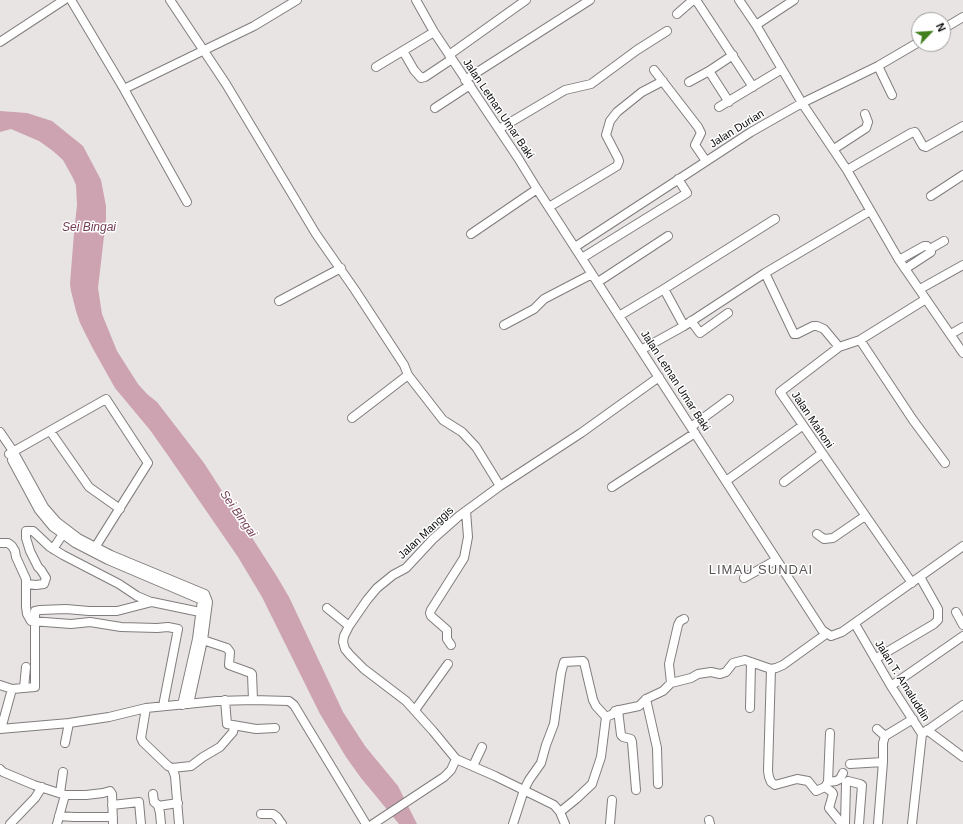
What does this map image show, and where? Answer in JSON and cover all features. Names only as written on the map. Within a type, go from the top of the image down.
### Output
[{"type":"street","points":[[0,42],[64,0]]},
{"type":"street","points":[[71,0],[124,89],[187,202]]},
{"type":"street","points":[[170,0],[226,84],[316,234],[341,268],[404,365],[408,375],[443,420],[462,432],[476,446],[500,486]]},
{"type":"street","points":[[124,89],[254,26],[297,0]]},
{"type":"street","name":"Jalan Letnan Umar Baki","points":[[416,0],[450,57],[499,129],[776,560],[826,634]]},
{"type":"street","points":[[403,51],[414,70],[421,78],[425,77],[526,0]]},
{"type":"street","points":[[434,108],[467,83],[590,0]]},
{"type":"street","points":[[677,14],[693,0]]},
{"type":"street","points":[[696,0],[753,86]]},
{"type":"street","points":[[739,0],[756,25],[802,103],[847,170],[899,260],[963,353]]},
{"type":"street","points":[[756,25],[794,0]]},
{"type":"street","points":[[951,24],[963,17]]},
{"type":"street","points":[[499,129],[565,90],[591,84],[637,50],[667,31]]},
{"type":"street","points":[[376,67],[434,32]]},
{"type":"street","name":"Jalan Durian","points":[[575,247],[751,132],[802,103],[878,66],[911,47]]},
{"type":"street","points":[[689,82],[733,55]]},
{"type":"street","points":[[878,66],[892,95]]},
{"type":"street","points":[[719,107],[782,69]]},
{"type":"street","points":[[654,70],[698,127],[701,133],[695,145],[706,161]]},
{"type":"street","points":[[709,71],[729,102]]},
{"type":"street","points":[[549,208],[617,166],[619,161],[618,158],[606,135],[610,121],[617,112],[642,92],[663,81]]},
{"type":"street","points":[[834,149],[866,128],[868,122],[865,114]]},
{"type":"street","points":[[847,170],[911,133],[915,132],[923,146],[926,147],[963,126]]},
{"type":"street","points":[[930,196],[963,175]]},
{"type":"street","points":[[582,258],[687,193],[678,180]]},
{"type":"street","points":[[471,234],[537,189]]},
{"type":"street","points":[[641,350],[687,324],[765,273],[870,211]]},
{"type":"street","points":[[619,316],[775,219]]},
{"type":"street","points":[[607,226],[614,239]]},
{"type":"street","points":[[598,282],[668,236]]},
{"type":"street","points":[[905,269],[931,252],[930,249],[944,241]]},
{"type":"street","points":[[899,260],[924,246],[928,246],[930,249]]},
{"type":"street","points":[[920,289],[963,265]]},
{"type":"street","points":[[279,301],[341,268]]},
{"type":"street","points":[[765,273],[794,334],[813,326],[817,326],[824,329],[839,347]]},
{"type":"street","points":[[504,325],[534,309],[544,299],[592,274]]},
{"type":"street","points":[[664,289],[687,324],[700,333],[728,313]]},
{"type":"street","name":"Jalan Mahoni","points":[[912,583],[821,454],[780,392],[839,347],[860,340],[926,299]]},
{"type":"street","points":[[951,334],[963,327]]},
{"type":"street","points":[[860,340],[913,420],[945,463]]},
{"type":"street","points":[[352,418],[408,375]]},
{"type":"street","name":"Jalan Manggis","points":[[565,824],[560,812],[554,804],[456,759],[406,701],[364,669],[350,655],[343,642],[344,636],[349,626],[377,588],[393,575],[406,568],[433,539],[459,516],[500,486],[581,433],[659,377]]},
{"type":"street","points":[[11,453],[106,399],[148,463],[95,550]]},
{"type":"street","points":[[612,487],[693,430],[729,400]]},
{"type":"street","points":[[726,481],[802,426]]},
{"type":"street","points":[[50,431],[89,487],[120,509]]},
{"type":"street","points":[[2,435],[39,510],[53,527],[75,543],[95,550]]},
{"type":"street","points":[[11,453],[41,501],[57,522],[78,538],[108,560],[204,598]]},
{"type":"street","points":[[784,482],[821,454]]},
{"type":"street","points":[[451,645],[446,630],[431,616],[430,613],[464,558],[468,537],[466,511]]},
{"type":"street","points":[[817,534],[824,539],[833,538],[865,516]]},
{"type":"street","points":[[26,584],[44,584],[46,578],[38,567],[30,551],[26,538],[26,531],[35,532],[53,549],[119,584],[137,596],[152,602],[200,612]]},
{"type":"street","points":[[53,549],[63,534]]},
{"type":"street","points":[[0,543],[8,543],[15,551],[16,557],[26,578],[26,607],[27,614],[32,621],[71,624],[90,622],[121,627],[168,627],[178,629],[163,706]]},
{"type":"street","points":[[606,717],[618,710],[639,706],[646,699],[663,691],[671,683],[691,678],[698,674],[710,672],[720,674],[726,672],[733,663],[745,660],[771,669],[783,665],[826,634],[831,636],[836,635],[855,624],[963,546]]},
{"type":"street","points":[[744,578],[776,560]]},
{"type":"street","points":[[875,659],[934,624],[938,620],[938,609],[920,577]]},
{"type":"street","points":[[185,704],[197,639],[200,612],[204,598]]},
{"type":"street","points":[[185,704],[203,640],[204,598]]},
{"type":"street","points":[[0,685],[12,689],[35,687],[36,611],[66,609],[117,611],[152,602]]},
{"type":"street","points":[[327,608],[349,626]]},
{"type":"street","points":[[956,612],[963,625]]},
{"type":"street","points":[[671,683],[668,664],[678,625],[684,618]]},
{"type":"street","name":"Jalan T. Amaluddin","points":[[855,624],[891,686],[913,719],[924,732],[912,824]]},
{"type":"street","points":[[891,686],[963,636]]},
{"type":"street","points":[[203,640],[227,648],[230,652],[229,665],[252,674],[253,700]]},
{"type":"street","points":[[513,824],[524,790],[541,763],[554,724],[564,662],[583,661],[593,700],[596,706],[606,717],[601,757],[592,784],[560,812]]},
{"type":"street","points":[[750,708],[751,662]]},
{"type":"street","points":[[415,710],[448,664]]},
{"type":"street","points":[[24,688],[26,667]]},
{"type":"street","points":[[771,669],[768,777],[775,785],[796,779],[808,781],[816,791],[840,779],[843,773]]},
{"type":"street","points":[[12,689],[0,729],[69,723],[163,706],[225,700],[287,701],[292,703],[371,824],[444,778],[451,770],[456,759]]},
{"type":"street","points":[[646,699],[657,748],[658,784]]},
{"type":"street","points":[[225,700],[226,724],[229,726],[256,729],[275,728]]},
{"type":"street","points":[[963,705],[924,732],[963,757]]},
{"type":"street","points":[[146,708],[141,738],[142,741],[172,768],[175,776],[179,824]]},
{"type":"street","points":[[618,710],[621,735],[631,739],[632,742],[636,790]]},
{"type":"street","points":[[878,824],[883,743],[885,736],[913,719]]},
{"type":"street","points":[[65,743],[69,723]]},
{"type":"street","points":[[172,768],[191,766],[203,756],[220,747],[230,736],[234,726]]},
{"type":"street","points":[[877,728],[885,736]]},
{"type":"street","points":[[830,733],[826,785],[833,794],[829,808],[844,824]]},
{"type":"street","points":[[473,766],[482,747]]},
{"type":"street","points":[[850,764],[883,762]]},
{"type":"street","points":[[0,769],[3,772],[62,794],[92,794],[110,791],[112,794],[113,820],[74,818],[58,820],[62,794],[63,772]]},
{"type":"street","points":[[844,824],[846,783],[848,781],[862,785],[859,824]]},
{"type":"street","points":[[10,824],[35,798],[42,787]]},
{"type":"street","points":[[152,794],[154,802],[158,806],[161,824]]},
{"type":"street","points":[[610,824],[612,800]]},
{"type":"street","points":[[112,805],[139,802],[140,824]]},
{"type":"street","points":[[158,806],[178,803]]},
{"type":"street","points":[[261,814],[273,814],[282,824]]},
{"type":"water","name":"Sei Bingai","points":[[0,111],[27,113],[52,121],[83,146],[101,180],[106,206],[106,219],[98,288],[102,314],[117,351],[138,384],[157,402],[204,463],[276,575],[289,597],[343,712],[365,746],[398,786],[417,824],[399,824],[361,778],[346,757],[320,714],[262,597],[238,557],[150,430],[115,388],[80,323],[71,291],[70,284],[77,205],[76,185],[63,160],[39,141],[11,129],[0,132]]},
{"type":"district","name":"LIMAU SUNDAI","points":[[761,570]]}]
